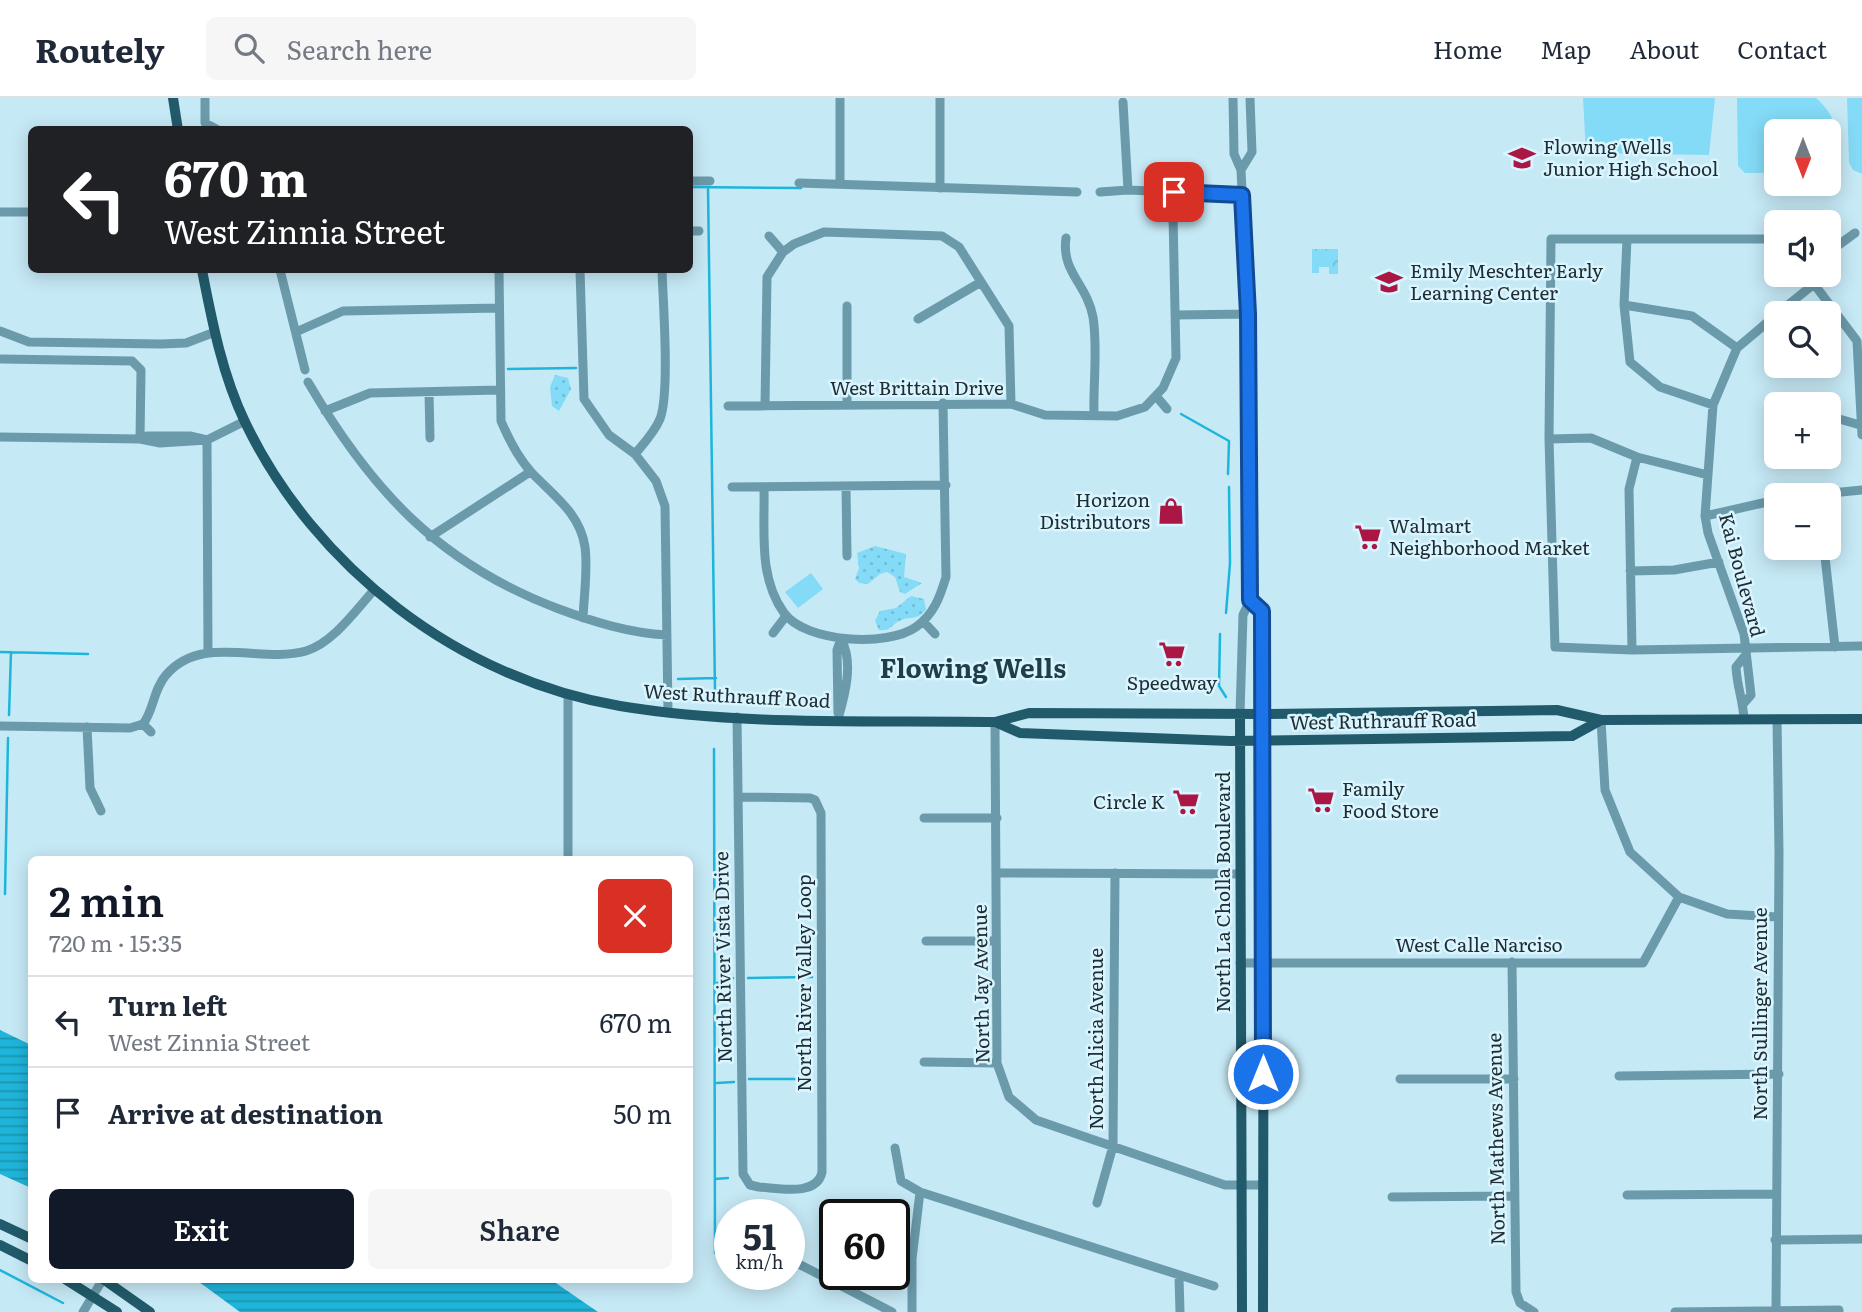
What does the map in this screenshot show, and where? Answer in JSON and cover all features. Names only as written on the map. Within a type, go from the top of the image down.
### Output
[{"type":"main road","points":[[173,98],[177,126]]},
{"type":"main road","name":"West Ruthrauff Road","points":[[203,273],[222,360],[245,421],[278,481],[321,537],[374,590],[430,632],[516,675],[568,694],[619,706],[667,712],[737,717],[838,719],[995,722],[1029,713],[1264,714],[1557,710],[1601,720],[1862,719]]},
{"type":"main road","name":"North La Cholla Boulevard","points":[[1240,714],[1242,1312]]},
{"type":"main road","name":"North La Cholla Boulevard","points":[[1263,1312],[1264,714]]},
{"type":"main road","name":"West Ruthrauff Road","points":[[995,722],[1020,733],[1264,741],[1572,736],[1601,720]]},
{"type":"main road","points":[[0,1224],[28,1238]]},
{"type":"main road","points":[[0,1245],[28,1259]]},
{"type":"main road","points":[[72,1283],[117,1312]]},
{"type":"main road","points":[[109,1283],[150,1312]]},
{"type":"street","points":[[205,98],[205,123],[210,126]]},
{"type":"street","points":[[840,98],[840,182]]},
{"type":"street","points":[[940,98],[940,188]]},
{"type":"street","name":"North La Cholla Boulevard","points":[[1233,98],[1234,154],[1241,170],[1248,314],[1250,600],[1243,615],[1240,714]]},
{"type":"street","name":"North La Cholla Boulevard","points":[[1241,170],[1252,152],[1250,98]]},
{"type":"street","points":[[1123,102],[1128,190]]},
{"type":"street","points":[[693,181],[710,181]]},
{"type":"street","points":[[799,183],[840,182],[1077,192]]},
{"type":"street","points":[[1100,192],[1128,190],[1242,195]]},
{"type":"street","points":[[0,212],[28,212]]},
{"type":"street","points":[[1167,410],[1156,396],[1163,388],[1176,358],[1173,215]]},
{"type":"street","points":[[765,406],[767,277],[783,252],[794,244],[824,232],[942,236],[959,247],[1009,326],[1011,404]]},
{"type":"street","points":[[1841,243],[1855,233]]},
{"type":"street","points":[[769,236],[783,252]]},
{"type":"street","points":[[1066,238],[1063,257],[1085,293],[1093,318],[1094,415]]},
{"type":"street","points":[[1764,239],[1551,239],[1549,439],[1555,647],[1744,653],[1862,646]]},
{"type":"street","points":[[1627,239],[1624,304],[1630,362],[1660,387],[1713,405]]},
{"type":"street","points":[[281,273],[305,370]]},
{"type":"street","points":[[499,273],[501,421],[510,442],[530,472],[562,500],[579,525],[585,547],[583,618]]},
{"type":"street","points":[[580,273],[584,399],[609,435],[635,454],[656,481],[665,506],[667,712]]},
{"type":"street","points":[[635,454],[653,433],[662,416],[662,273]]},
{"type":"street","points":[[918,319],[981,282]]},
{"type":"street","name":"Kai Boulevard","points":[[1789,301],[1803,287]]},
{"type":"street","points":[[1819,287],[1857,341],[1861,430],[1841,421]]},
{"type":"street","points":[[1624,304],[1692,316],[1737,348]]},
{"type":"street","points":[[847,306],[847,405]]},
{"type":"street","points":[[296,332],[343,311],[498,308]]},
{"type":"street","points":[[1176,315],[1248,314]]},
{"type":"street","name":"Kai Boulevard","points":[[1744,719],[1744,703],[1737,694],[1736,667],[1744,653],[1744,634],[1705,516],[1713,405],[1737,348],[1764,325]]},
{"type":"street","points":[[0,331],[29,342],[161,344],[186,343],[215,332]]},
{"type":"street","points":[[0,359],[132,361],[141,370],[140,439]]},
{"type":"street","points":[[308,382],[364,468],[398,509],[430,537],[483,575],[537,601],[583,618],[648,634],[667,635]]},
{"type":"street","points":[[326,411],[370,393],[499,390]]},
{"type":"street","points":[[429,392],[430,438]]},
{"type":"street","name":"West Brittain Drive","points":[[728,407],[1011,404],[1045,415],[1117,416],[1145,407],[1156,396]]},
{"type":"street","points":[[764,488],[766,573],[774,597],[786,616],[805,630],[841,639],[890,637],[914,629],[938,603],[946,577],[943,403]]},
{"type":"street","points":[[0,437],[140,439],[190,436],[207,440],[245,421]]},
{"type":"street","points":[[1549,439],[1591,438],[1637,457],[1708,475]]},
{"type":"street","points":[[207,440],[208,653]]},
{"type":"street","points":[[1632,650],[1629,489],[1637,457]]},
{"type":"street","points":[[430,537],[530,472]]},
{"type":"street","points":[[732,486],[764,488],[946,485]]},
{"type":"street","points":[[846,486],[847,556]]},
{"type":"street","points":[[1841,492],[1862,490]]},
{"type":"street","points":[[1705,516],[1764,503]]},
{"type":"street","points":[[1825,560],[1835,647]]},
{"type":"street","points":[[1630,571],[1674,570],[1719,562]]},
{"type":"street","points":[[143,724],[150,701],[167,674],[183,662],[208,653],[306,651],[326,640],[374,590]]},
{"type":"street","name":"North La Cholla Boulevard","points":[[1250,600],[1262,611],[1264,714]]},
{"type":"street","points":[[773,633],[786,616]]},
{"type":"street","points":[[923,621],[935,634]]},
{"type":"street","points":[[838,719],[846,692],[846,649],[841,639]]},
{"type":"street","points":[[568,694],[568,856]]},
{"type":"street","name":"North River Vista Drive","points":[[737,717],[742,1168],[745,1185],[758,1187]]},
{"type":"street","name":"North Sullinger Avenue","points":[[1776,1310],[1779,1074],[1777,719]]},
{"type":"street","points":[[1601,720],[1605,790],[1630,852],[1679,897],[1727,914],[1777,917]]},
{"type":"street","name":"North Jay Avenue","points":[[995,722],[997,1063],[1009,1097],[1036,1120],[1225,1185],[1262,1185]]},
{"type":"street","points":[[0,726],[130,728],[143,724]]},
{"type":"street","points":[[143,724],[151,732]]},
{"type":"street","points":[[87,727],[90,788],[101,811]]},
{"type":"street","name":"North River Valley Loop","points":[[738,797],[804,797],[820,802],[821,813],[820,1184],[807,1188],[758,1187]]},
{"type":"street","points":[[924,818],[997,818]]},
{"type":"street","points":[[997,873],[1240,874]]},
{"type":"street","name":"North Alicia Avenue","points":[[1097,1203],[1113,1146],[1115,873]]},
{"type":"street","name":"West Calle Narciso","points":[[1240,963],[1643,963],[1679,897]]},
{"type":"street","points":[[926,941],[996,941]]},
{"type":"street","name":"North Mathews Avenue","points":[[1512,962],[1516,1292],[1520,1303],[1531,1311]]},
{"type":"street","points":[[924,1062],[997,1063]]},
{"type":"street","points":[[1619,1076],[1779,1074]]},
{"type":"street","points":[[1400,1079],[1514,1079]]},
{"type":"street","points":[[895,1148],[901,1181],[920,1192],[1214,1286]]},
{"type":"street","points":[[912,1312],[912,1259],[920,1192]]},
{"type":"street","points":[[1627,1195],[1776,1194]]},
{"type":"street","points":[[1392,1197],[1514,1196]]},
{"type":"street","points":[[1775,1240],[1862,1239]]},
{"type":"street","points":[[805,1267],[891,1312]]},
{"type":"street","points":[[1179,1277],[1180,1312]]},
{"type":"street","points":[[83,1312],[101,1283]]},
{"type":"street","points":[[1675,1312],[1839,1312]]},
{"type":"green space","points":[[1583,98],[1715,98],[1709,155],[1586,153]]},
{"type":"green space","points":[[1737,98],[1816,98],[1832,119],[1764,119],[1764,173],[1745,173],[1738,166]]},
{"type":"green space","points":[[1847,98],[1862,98],[1862,174],[1853,170],[1849,163]]},
{"type":"green space","points":[[1312,249],[1338,249],[1338,274],[1329,274],[1329,267],[1319,267],[1319,273],[1312,273]]},
{"type":"green space","points":[[555,375],[568,378],[571,389],[559,411],[552,406],[550,387]]},
{"type":"green space","points":[[875,546],[906,554],[904,577],[922,583],[905,594],[900,592],[895,577],[887,572],[868,584],[859,583],[855,579],[859,568],[857,553]]},
{"type":"green space","points":[[811,573],[823,589],[798,608],[785,592]]},
{"type":"green space","points":[[911,596],[924,599],[926,610],[918,616],[899,621],[888,629],[879,630],[875,621],[880,611],[896,608]]},
{"type":"shaded area","points":[[0,1030],[28,1044],[28,1187],[0,1174]]},
{"type":"shaded area","points":[[200,1283],[556,1283],[598,1312],[240,1312]]},
{"type":"waterway","points":[[693,187],[801,188]]},
{"type":"waterway","points":[[708,188],[715,691]]},
{"type":"waterway","points":[[508,369],[576,368]]},
{"type":"waterway","points":[[1181,414],[1229,441],[1228,474]]},
{"type":"waterway","points":[[1226,613],[1230,563],[1229,487]]},
{"type":"waterway","points":[[1220,634],[1219,686],[1226,697]]},
{"type":"waterway","points":[[0,652],[88,654]]},
{"type":"waterway","points":[[9,715],[11,652]]},
{"type":"waterway","points":[[678,679],[716,678]]},
{"type":"waterway","points":[[5,894],[8,738]]},
{"type":"waterway","points":[[714,749],[715,1199]]},
{"type":"waterway","points":[[748,978],[812,977]]},
{"type":"waterway","points":[[717,983],[733,978]]},
{"type":"waterway","points":[[749,1079],[812,1079]]},
{"type":"waterway","points":[[717,1083],[734,1082]]},
{"type":"waterway","points":[[715,1179],[728,1178]]},
{"type":"waterway","points":[[0,1270],[63,1303]]},
{"type":"place","name":"Flowing Wells Junior High School","points":[[1522,158]]},
{"type":"place","name":"Emily Meschter Early Learning Center","points":[[1389,282]]},
{"type":"place","name":"Horizon Distributors","points":[[1171,511]]},
{"type":"place","name":"Walmart Neighborhood Market","points":[[1368,537]]},
{"type":"place","name":"Speedway","points":[[1172,654]]},
{"type":"place","name":"Family Food Store","points":[[1321,800]]},
{"type":"place","name":"Circle K","points":[[1186,802]]},
{"type":"district","name":"Flowing Wells","points":[[973,669]]},
{"type":"route","points":[[1174,192],[1242,195],[1248,314],[1250,600],[1262,611],[1263,1074]]}]
